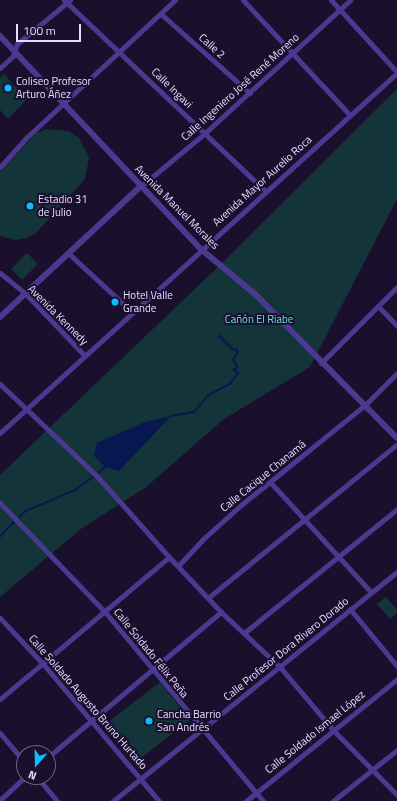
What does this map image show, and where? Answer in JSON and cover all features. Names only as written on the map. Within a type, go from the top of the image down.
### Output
[{"type":"street","points":[[0,167],[63,103],[176,0]]},
{"type":"street","points":[[243,0],[291,55],[350,116]]},
{"type":"street","points":[[331,0],[397,73]]},
{"type":"street","name":"Calle Ingeniero José René Moreno","points":[[141,186],[205,133],[250,93],[350,0]]},
{"type":"street","points":[[0,68],[15,51],[17,44],[67,1]]},
{"type":"street","name":"Calle Ingavi","points":[[67,1],[266,191]]},
{"type":"street","name":"Calle 2","points":[[161,14],[250,93]]},
{"type":"street","name":"Avenida Manuel Morales","points":[[0,36],[202,250],[255,294],[321,363],[397,438]]},
{"type":"street","name":"Avenida Mayor Aurelio Roca","points":[[0,434],[28,410],[84,355],[133,313],[397,73]]},
{"type":"street","points":[[0,317],[141,186]]},
{"type":"street","points":[[68,253],[133,313]]},
{"type":"street","name":"Avenida Kennedy","points":[[0,273],[26,293],[84,355]]},
{"type":"street","points":[[321,363],[397,287]]},
{"type":"street","points":[[378,306],[397,326]]},
{"type":"street","name":"Calle Cacique Chanamá","points":[[178,566],[203,539],[365,405],[397,373]]},
{"type":"street","points":[[0,384],[96,475],[169,557],[209,597],[221,612],[280,667],[333,730],[397,795]]},
{"type":"street","points":[[209,597],[397,444]]},
{"type":"street","points":[[271,483],[371,592]]},
{"type":"street","name":"Calle Soldado Félix Peña","points":[[0,503],[105,612],[202,730],[263,801]]},
{"type":"street","points":[[244,633],[397,508]]},
{"type":"street","points":[[0,699],[44,665],[169,557]]},
{"type":"street","name":"Calle Profesor Dora Rivero Dorado","points":[[112,801],[397,572]]},
{"type":"street","points":[[350,609],[397,666]]},
{"type":"street","points":[[56,750],[154,670],[221,612]]},
{"type":"street","name":"Calle Soldado Augusto Bruno Hurtado","points":[[0,618],[44,665],[141,777],[159,801]]},
{"type":"street","name":"Calle Soldado Ismael López","points":[[246,801],[397,679]]},
{"type":"street","points":[[0,733],[16,752]]},
{"type":"street","points":[[333,801],[397,750]]},
{"type":"street","points":[[0,800],[16,785]]},
{"type":"street","points":[[44,785],[57,801]]},
{"type":"green space","name":"Coliseo Profesor Arturo Áñez","points":[[4,74],[27,99],[8,119],[0,110],[0,78]]},
{"type":"green space","name":"Cañón El Riabe","points":[[397,89],[397,199],[310,367],[224,419],[145,488],[82,528],[0,597],[0,475],[221,264]]},
{"type":"green space","name":"Estadio 31 de Julio","points":[[46,129],[69,131],[79,138],[89,158],[85,179],[36,233],[27,238],[15,240],[4,237],[0,235],[0,172],[36,133]]},
{"type":"green space","points":[[27,253],[38,264],[22,280],[11,269]]},
{"type":"green space","points":[[386,597],[397,610],[397,613],[390,619],[377,604]]},
{"type":"green space","name":"Cancha Barrio San Andrés","points":[[160,682],[190,720],[137,761],[107,723]]},
{"type":"shaded area","points":[[171,416],[119,471],[105,467],[94,456],[97,443],[145,422]]},
{"type":"waterway","points":[[171,416],[194,412],[209,395],[230,384],[238,373],[234,370],[237,367],[233,360],[238,351],[232,349],[219,336]]},
{"type":"waterway","points":[[97,474],[105,467]]},
{"type":"waterway","points":[[18,519],[24,512],[75,490],[94,476]]},
{"type":"waterway","points":[[0,537],[15,521]]},
{"type":"place","name":"Coliseo Profesor Arturo Áñez","points":[[8,88]]},
{"type":"place","name":"Estadio 31 de Julio","points":[[30,206]]},
{"type":"place","name":"Hotel Valle Grande","points":[[115,302]]},
{"type":"place","name":"Cancha Barrio San Andrés","points":[[149,721]]}]
